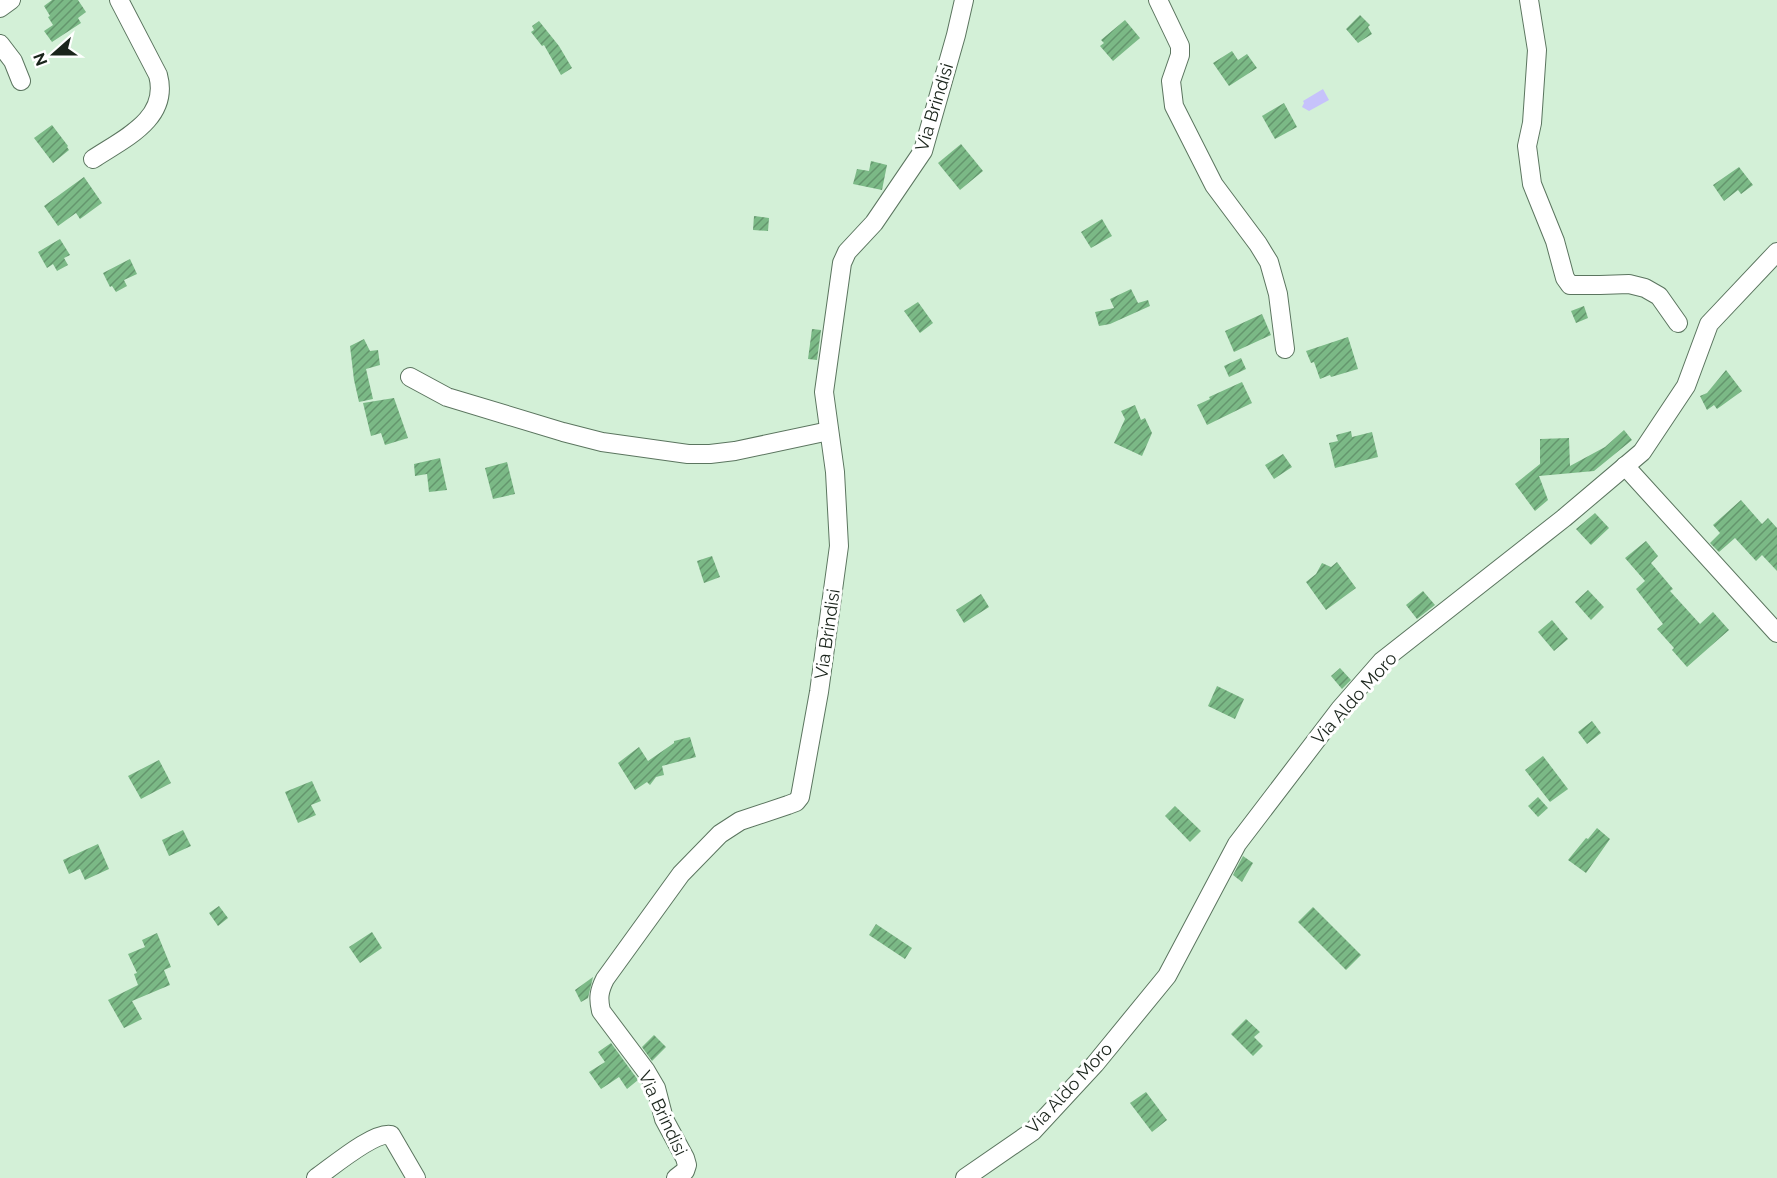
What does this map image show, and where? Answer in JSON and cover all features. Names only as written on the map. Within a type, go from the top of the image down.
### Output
[{"type":"street","points":[[0,8],[11,0]]},
{"type":"street","points":[[93,159],[140,128],[153,114],[161,87],[158,75],[119,0]]},
{"type":"street","name":"Via Brindisi","points":[[676,1178],[685,1172],[687,1165],[685,1158],[664,1119],[656,1088],[601,1011],[600,991],[605,979],[681,874],[720,834],[740,821],[796,802],[800,797],[819,692],[839,546],[835,472],[824,392],[842,263],[847,252],[874,223],[923,151],[964,0]]},
{"type":"street","points":[[1158,0],[1180,46],[1180,55],[1171,81],[1174,106],[1214,185],[1269,262],[1278,294],[1285,349]]},
{"type":"street","points":[[1529,0],[1537,50],[1532,123],[1527,146],[1532,184],[1555,241],[1565,278],[1570,285],[1629,284],[1645,288],[1659,296],[1678,323]]},
{"type":"street","points":[[0,44],[13,61],[21,81]]},
{"type":"street","name":"Via Aldo Moro","points":[[965,1178],[1033,1131],[1095,1064],[1167,976],[1237,844],[1340,709],[1382,661],[1555,525],[1642,452],[1686,386],[1709,324],[1777,252]]},
{"type":"street","points":[[410,377],[447,397],[563,432],[602,442],[688,454],[735,451],[829,431]]},
{"type":"street","points":[[1625,466],[1777,633]]},
{"type":"street","points":[[316,1178],[363,1144],[385,1134],[391,1136],[416,1178]]},
{"type":"shaded area","points":[[1323,89],[1329,100],[1309,111],[1302,107],[1303,101]]},
{"type":"building","points":[[52,0],[78,0],[86,12],[78,18],[81,23],[52,42],[44,31],[53,25],[44,6]]},
{"type":"building","points":[[1360,15],[1370,25],[1368,27],[1372,34],[1358,43],[1346,29]]},
{"type":"building","points":[[1125,20],[1140,38],[1113,61],[1100,46],[1104,43],[1101,40]]},
{"type":"building","points":[[539,21],[559,46],[572,68],[561,75],[544,45],[542,46],[531,32],[534,30],[532,26]]},
{"type":"building","points":[[1232,51],[1238,60],[1247,54],[1257,68],[1229,86],[1213,63]]},
{"type":"building","points":[[1284,103],[1297,127],[1275,139],[1262,116]]},
{"type":"building","points":[[52,125],[69,150],[53,163],[34,138]]},
{"type":"building","points":[[961,144],[983,171],[960,190],[938,163]]},
{"type":"building","points":[[871,161],[887,165],[882,190],[853,184],[857,169],[869,171]]},
{"type":"building","points":[[1739,167],[1753,185],[1741,194],[1738,190],[1724,201],[1713,185]]},
{"type":"building","points":[[84,177],[102,203],[80,219],[76,213],[58,226],[44,206]]},
{"type":"building","points":[[754,216],[769,218],[768,231],[753,230]]},
{"type":"building","points":[[1102,219],[1112,236],[1091,248],[1081,232]]},
{"type":"building","points":[[60,239],[70,255],[64,258],[68,265],[57,271],[53,264],[47,268],[38,252]]},
{"type":"building","points":[[130,259],[137,274],[124,280],[127,286],[116,292],[112,286],[110,287],[103,273]]},
{"type":"building","points":[[1131,289],[1138,303],[1148,300],[1150,306],[1110,324],[1099,326],[1095,312],[1114,308],[1110,299]]},
{"type":"building","points":[[918,302],[933,323],[920,333],[904,311]]},
{"type":"building","points":[[1584,306],[1588,318],[1576,323],[1571,311]]},
{"type":"building","points":[[1262,314],[1271,335],[1234,352],[1225,331]]},
{"type":"building","points":[[812,329],[821,330],[817,360],[808,359]]},
{"type":"building","points":[[1348,337],[1358,369],[1320,379],[1314,362],[1311,363],[1306,351]]},
{"type":"building","points":[[364,339],[370,351],[378,350],[380,365],[366,369],[373,399],[359,402],[350,346]]},
{"type":"building","points":[[1241,358],[1246,369],[1229,377],[1224,366]]},
{"type":"building","points":[[1726,370],[1742,391],[1717,409],[1714,405],[1707,410],[1700,396],[1707,393]]},
{"type":"building","points":[[1242,382],[1252,403],[1207,425],[1197,405]]},
{"type":"building","points":[[394,398],[408,438],[385,445],[381,433],[371,436],[363,403]]},
{"type":"building","points":[[1135,405],[1141,420],[1145,418],[1152,433],[1142,456],[1114,443],[1125,419],[1121,411]]},
{"type":"building","points":[[1624,430],[1632,440],[1594,471],[1539,476],[1548,500],[1535,511],[1515,484],[1540,464],[1540,439],[1569,438],[1570,466],[1605,447]]},
{"type":"building","points":[[1351,431],[1352,437],[1372,432],[1378,457],[1335,468],[1329,443],[1338,441],[1336,435]]},
{"type":"building","points":[[1283,454],[1292,467],[1274,479],[1265,465]]},
{"type":"building","points":[[440,458],[447,490],[429,492],[427,474],[415,476],[414,464]]},
{"type":"building","points":[[507,462],[515,494],[493,499],[485,468]]},
{"type":"building","points":[[1741,500],[1762,524],[1768,518],[1777,528],[1777,571],[1762,555],[1756,561],[1735,538],[1719,552],[1710,543],[1720,533],[1713,525]]},
{"type":"building","points":[[1595,513],[1609,528],[1591,545],[1576,529]]},
{"type":"building","points":[[1646,541],[1658,556],[1651,563],[1673,589],[1670,591],[1700,624],[1713,612],[1729,630],[1687,667],[1657,629],[1663,624],[1636,589],[1645,581],[1625,558]]},
{"type":"building","points":[[712,556],[720,577],[704,583],[697,561]]},
{"type":"building","points":[[1337,562],[1356,588],[1326,610],[1306,582],[1316,574],[1322,563],[1331,567]]},
{"type":"building","points":[[1588,590],[1604,607],[1591,620],[1575,602]]},
{"type":"building","points":[[1423,591],[1435,605],[1417,619],[1406,605]]},
{"type":"building","points":[[981,594],[989,607],[964,623],[956,610]]},
{"type":"building","points":[[1552,620],[1568,639],[1554,651],[1538,632]]},
{"type":"building","points":[[1340,668],[1351,680],[1342,689],[1331,676]]},
{"type":"building","points":[[1217,686],[1244,699],[1235,719],[1208,706]]},
{"type":"building","points":[[1592,721],[1601,733],[1587,744],[1578,732]]},
{"type":"building","points":[[690,737],[696,757],[662,766],[664,775],[656,777],[650,785],[647,782],[635,790],[618,763],[639,747],[648,761],[674,741]]},
{"type":"building","points":[[1543,756],[1568,789],[1550,802],[1525,770]]},
{"type":"building","points":[[159,760],[171,783],[141,799],[128,776]]},
{"type":"building","points":[[312,781],[321,801],[311,805],[316,815],[298,823],[285,792]]},
{"type":"building","points":[[1538,797],[1548,808],[1538,817],[1528,806]]},
{"type":"building","points":[[1175,806],[1201,831],[1190,842],[1165,816]]},
{"type":"building","points":[[1597,828],[1610,839],[1586,873],[1568,860]]},
{"type":"building","points":[[183,830],[191,846],[169,856],[162,840]]},
{"type":"building","points":[[98,844],[109,869],[85,880],[80,869],[69,874],[63,860]]},
{"type":"building","points":[[1243,856],[1253,863],[1242,882],[1233,875]]},
{"type":"building","points":[[219,906],[228,918],[218,926],[209,913]]},
{"type":"building","points":[[1313,907],[1361,955],[1346,970],[1298,922]]},
{"type":"building","points":[[876,924],[912,948],[905,959],[869,935]]},
{"type":"building","points":[[372,932],[382,948],[360,963],[349,947]]},
{"type":"building","points":[[157,933],[171,967],[164,970],[170,985],[132,1001],[142,1019],[124,1028],[108,1000],[138,985],[134,974],[137,973],[128,954],[145,947],[142,940]]},
{"type":"building","points":[[593,977],[588,998],[581,1002],[575,990]]},
{"type":"building","points":[[1246,1019],[1260,1032],[1254,1037],[1263,1046],[1253,1056],[1231,1034]]},
{"type":"building","points":[[654,1035],[666,1047],[652,1061],[642,1047]]},
{"type":"building","points":[[611,1043],[638,1080],[627,1089],[619,1077],[601,1089],[589,1072],[605,1062],[598,1052]]},
{"type":"building","points":[[1146,1092],[1167,1120],[1152,1132],[1130,1103]]}]
